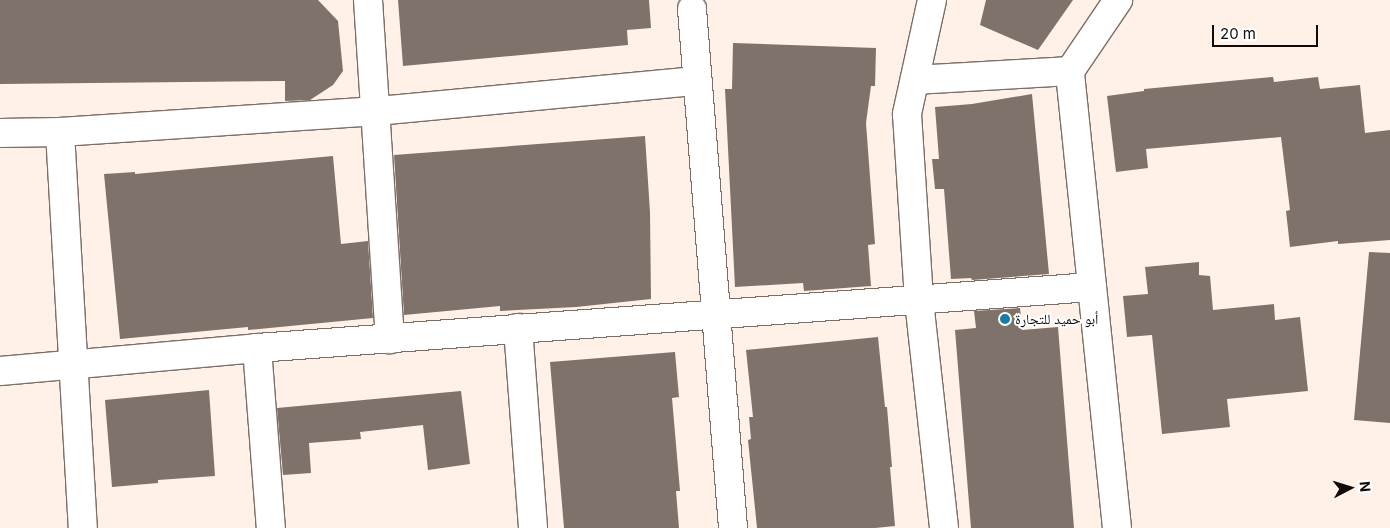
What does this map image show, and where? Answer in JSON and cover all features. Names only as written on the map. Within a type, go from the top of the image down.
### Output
[{"type":"street","points":[[368,0],[390,339]]},
{"type":"street","points":[[932,0],[907,114],[919,301],[944,528]]},
{"type":"street","points":[[1117,528],[1070,71],[1118,0]]},
{"type":"street","points":[[692,9],[696,81],[733,528]]},
{"type":"street","points":[[914,80],[1070,71]]},
{"type":"street","points":[[0,133],[60,132],[376,111],[696,81]]},
{"type":"street","points":[[60,132],[83,528]]},
{"type":"street","points":[[0,371],[257,348],[518,328],[716,316],[1092,287]]},
{"type":"street","points":[[518,328],[533,528]]},
{"type":"street","points":[[257,348],[271,528]]},
{"type":"building","points":[[0,0],[318,0],[338,21],[343,71],[333,85],[310,100],[285,101],[285,81],[0,84]]},
{"type":"building","points":[[398,0],[649,0],[651,28],[627,30],[628,45],[403,66]]},
{"type":"building","points":[[986,0],[1073,0],[1038,50],[980,25]]},
{"type":"building","points":[[733,43],[876,48],[875,86],[871,86],[866,123],[875,244],[868,245],[871,286],[804,291],[803,283],[735,287],[725,89],[732,89]]},
{"type":"building","points":[[1273,77],[1274,82],[1318,77],[1320,89],[1360,85],[1365,133],[1390,130],[1390,240],[1338,244],[1338,241],[1290,247],[1286,211],[1290,210],[1281,137],[1146,149],[1148,168],[1116,172],[1107,96],[1144,91],[1144,89]]},
{"type":"building","points":[[1032,94],[1049,274],[972,280],[971,278],[951,279],[944,189],[935,189],[932,159],[939,159],[935,107],[972,104]]},
{"type":"building","points":[[645,136],[650,212],[651,299],[576,307],[500,311],[500,306],[404,315],[394,155]]},
{"type":"building","points":[[333,156],[341,244],[368,241],[373,318],[248,330],[248,327],[120,339],[104,174],[135,172],[135,174]]},
{"type":"building","points":[[1369,252],[1390,253],[1390,423],[1354,420]]},
{"type":"building","points":[[1199,262],[1199,275],[1210,276],[1213,310],[1274,304],[1275,320],[1300,317],[1308,391],[1227,399],[1230,427],[1162,434],[1152,335],[1127,337],[1123,296],[1148,294],[1145,267]]},
{"type":"building","points":[[1020,308],[1022,330],[1058,327],[1074,528],[971,528],[955,330],[976,328],[974,311]]},
{"type":"building","points":[[878,337],[885,407],[887,407],[895,526],[875,528],[757,528],[748,440],[751,439],[749,417],[753,417],[746,350]]},
{"type":"building","points":[[675,352],[679,397],[672,398],[680,491],[676,491],[679,528],[564,528],[550,362]]},
{"type":"building","points":[[209,390],[215,476],[158,480],[158,483],[112,487],[105,400]]},
{"type":"building","points":[[461,391],[470,464],[428,470],[423,425],[360,432],[361,439],[309,443],[311,473],[283,475],[277,408]]},
{"type":"place","name":"أبو حميد للتجارة","points":[[1005,319]]}]
